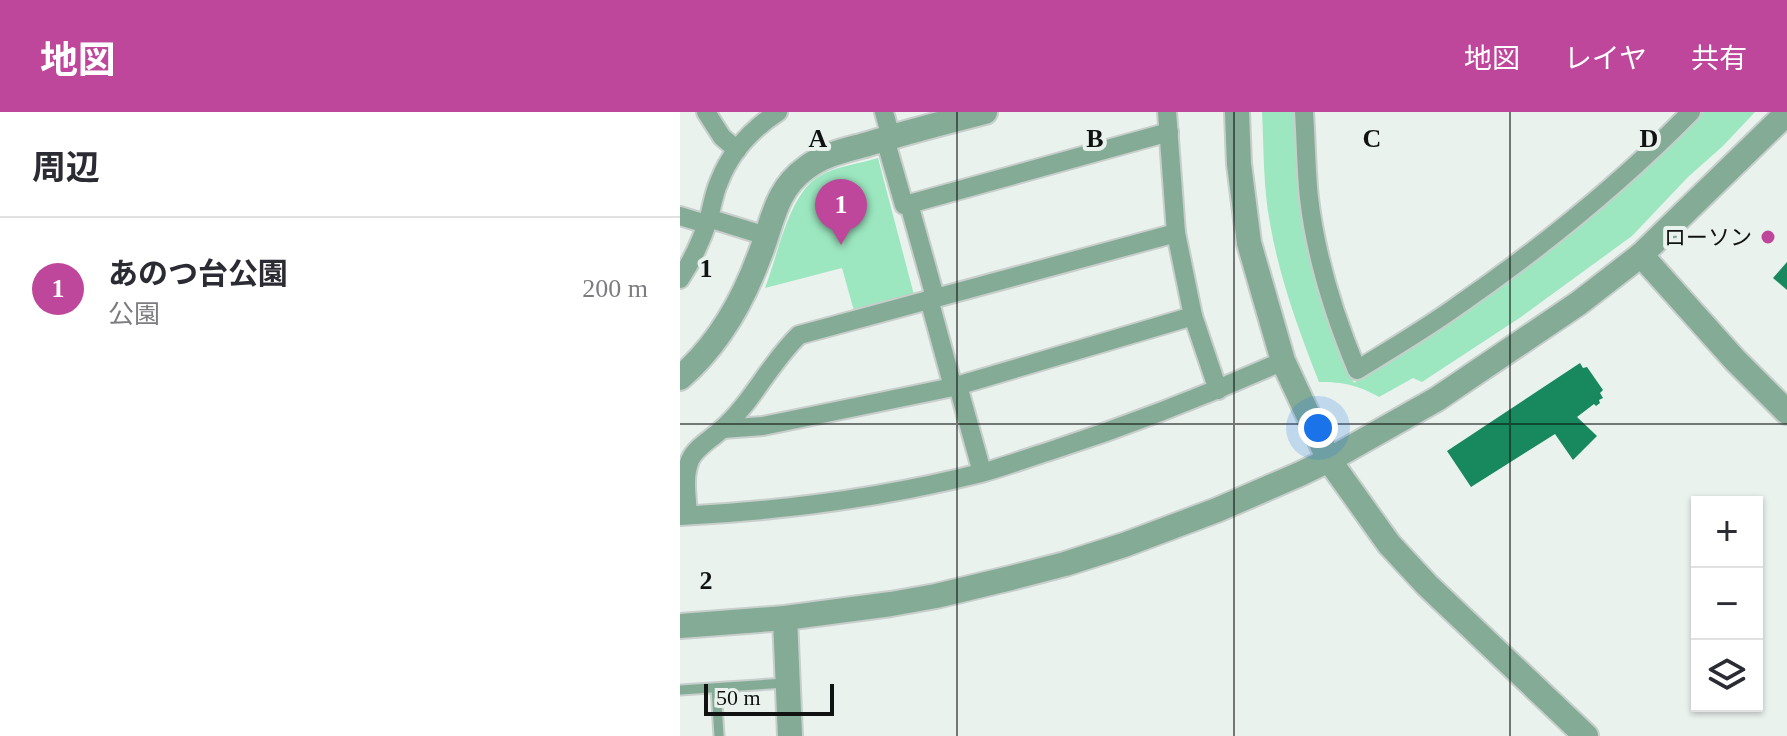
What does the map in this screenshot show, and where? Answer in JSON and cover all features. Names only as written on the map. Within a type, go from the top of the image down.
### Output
[{"type":"street","points":[[706,112],[722,137],[737,150]]},
{"type":"street","points":[[680,279],[690,264],[718,183],[737,150],[778,112]]},
{"type":"street","points":[[884,112],[904,205],[1169,132]]},
{"type":"street","points":[[680,378],[706,352],[737,307],[755,268],[778,200],[785,188],[807,167],[832,154],[985,112]]},
{"type":"street","points":[[1167,112],[1176,233],[1193,316],[1218,390]]},
{"type":"street","points":[[1237,112],[1239,164],[1249,243],[1283,361],[1329,460],[1389,544],[1427,585],[1586,736]]},
{"type":"street","points":[[1304,112],[1309,199],[1323,272],[1337,324],[1357,370],[1458,306],[1519,262],[1593,201],[1691,112]]},
{"type":"street","points":[[680,626],[785,618],[936,596],[1065,564],[1217,510],[1329,460],[1437,399],[1579,303],[1641,255],[1787,113]]},
{"type":"street","points":[[909,204],[932,298],[982,472]]},
{"type":"street","points":[[680,216],[766,236]]},
{"type":"street","points":[[1176,233],[799,335],[749,399],[692,457],[687,469],[684,515],[750,512],[868,497],[982,472],[1097,436],[1218,390],[1283,361]]},
{"type":"street","points":[[1641,255],[1735,360],[1787,412]]},
{"type":"street","points":[[722,429],[763,426],[956,386],[1193,316]]},
{"type":"street","points":[[785,618],[790,736]]},
{"type":"lane","points":[[680,690],[786,683]]},
{"type":"lane","points":[[716,688],[719,736]]},
{"type":"green space","points":[[1262,112],[1294,112],[1299,191],[1306,239],[1323,302],[1354,383],[1596,212],[1703,112],[1755,112],[1632,236],[1521,317],[1422,382],[1413,378],[1379,397],[1350,385],[1319,382],[1290,304],[1274,243],[1266,196]]},
{"type":"green space","points":[[878,158],[914,295],[854,311],[842,268],[765,288],[791,212],[808,186],[832,170]]},
{"type":"building","points":[[1787,262],[1787,290],[1773,278]]},
{"type":"building","points":[[1580,363],[1583,368],[1587,367],[1603,390],[1600,403],[1577,417],[1597,436],[1573,460],[1555,434],[1471,487],[1447,451]]},
{"type":"place","name":"ローソン","points":[[1768,237]]},
{"type":"place","name":"あのつ台公園","points":[[841,245]]}]
